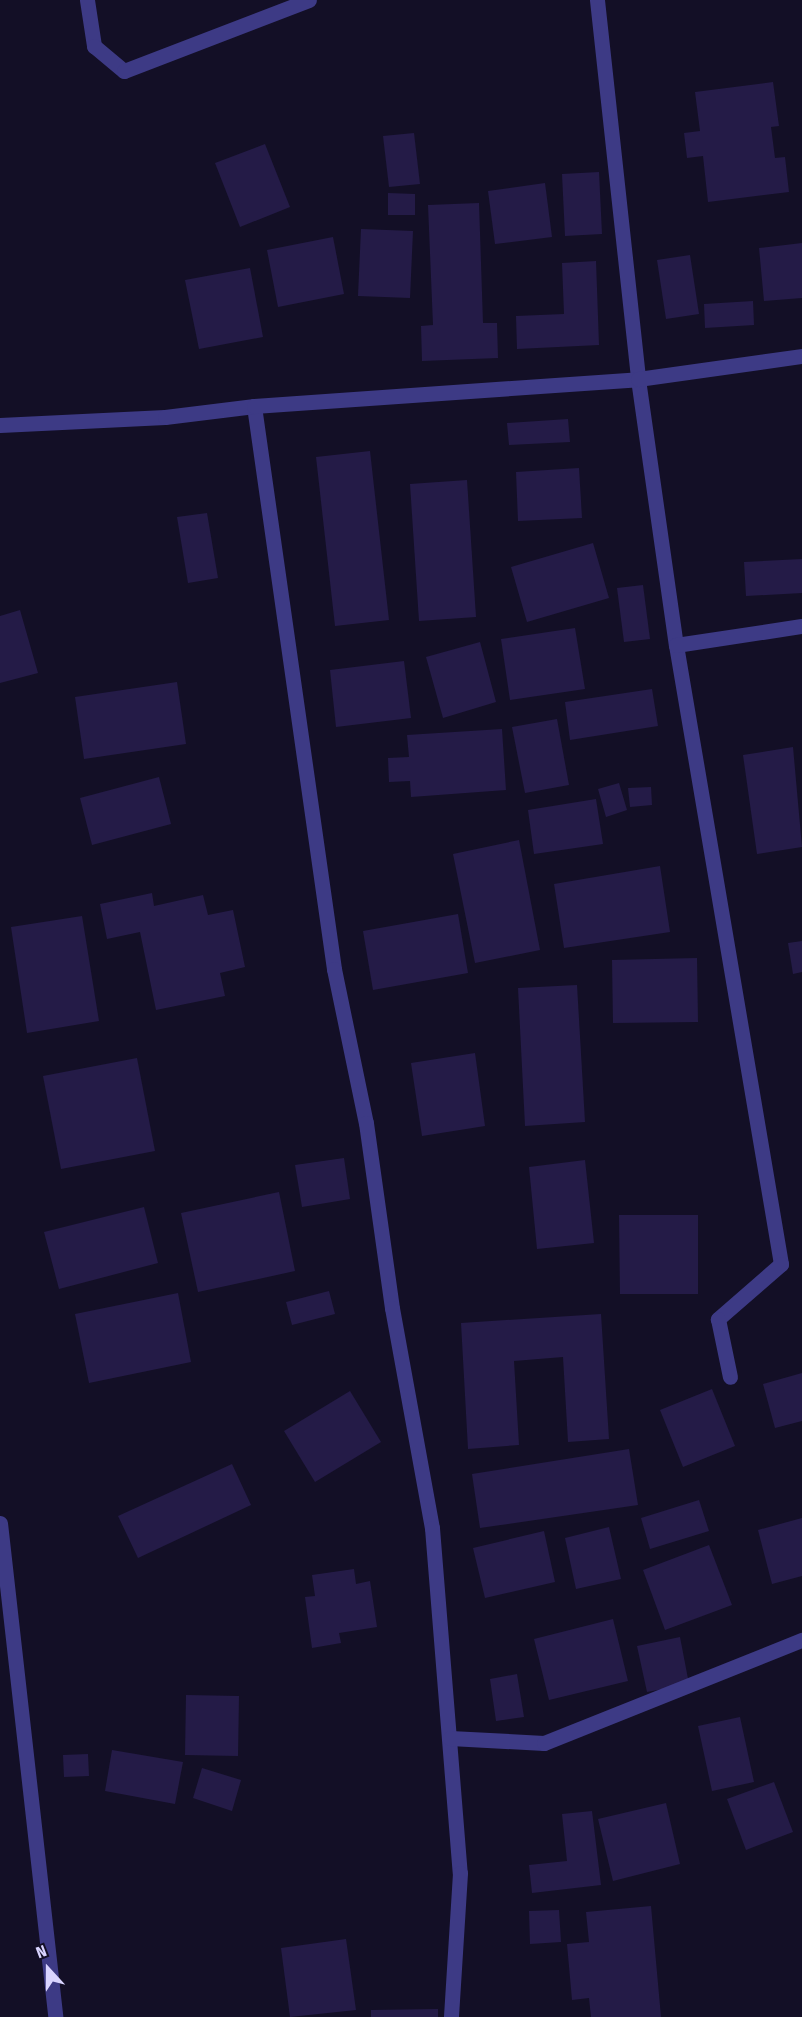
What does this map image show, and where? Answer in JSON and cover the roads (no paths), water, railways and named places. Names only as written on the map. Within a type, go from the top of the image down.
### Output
[{"type":"street","points":[[87,0],[94,46],[124,71],[309,0]]},
{"type":"street","points":[[597,0],[638,379],[676,645],[781,1264],[718,1319],[730,1377]]},
{"type":"street","points":[[0,425],[165,417],[254,406],[638,379],[802,356]]},
{"type":"street","points":[[254,406],[334,969],[366,1123],[392,1308],[432,1528],[460,1873],[451,2017]]},
{"type":"street","points":[[676,645],[802,626]]},
{"type":"street","points":[[0,1523],[55,2017]]},
{"type":"street","points":[[450,1738],[544,1743],[802,1640]]}]
